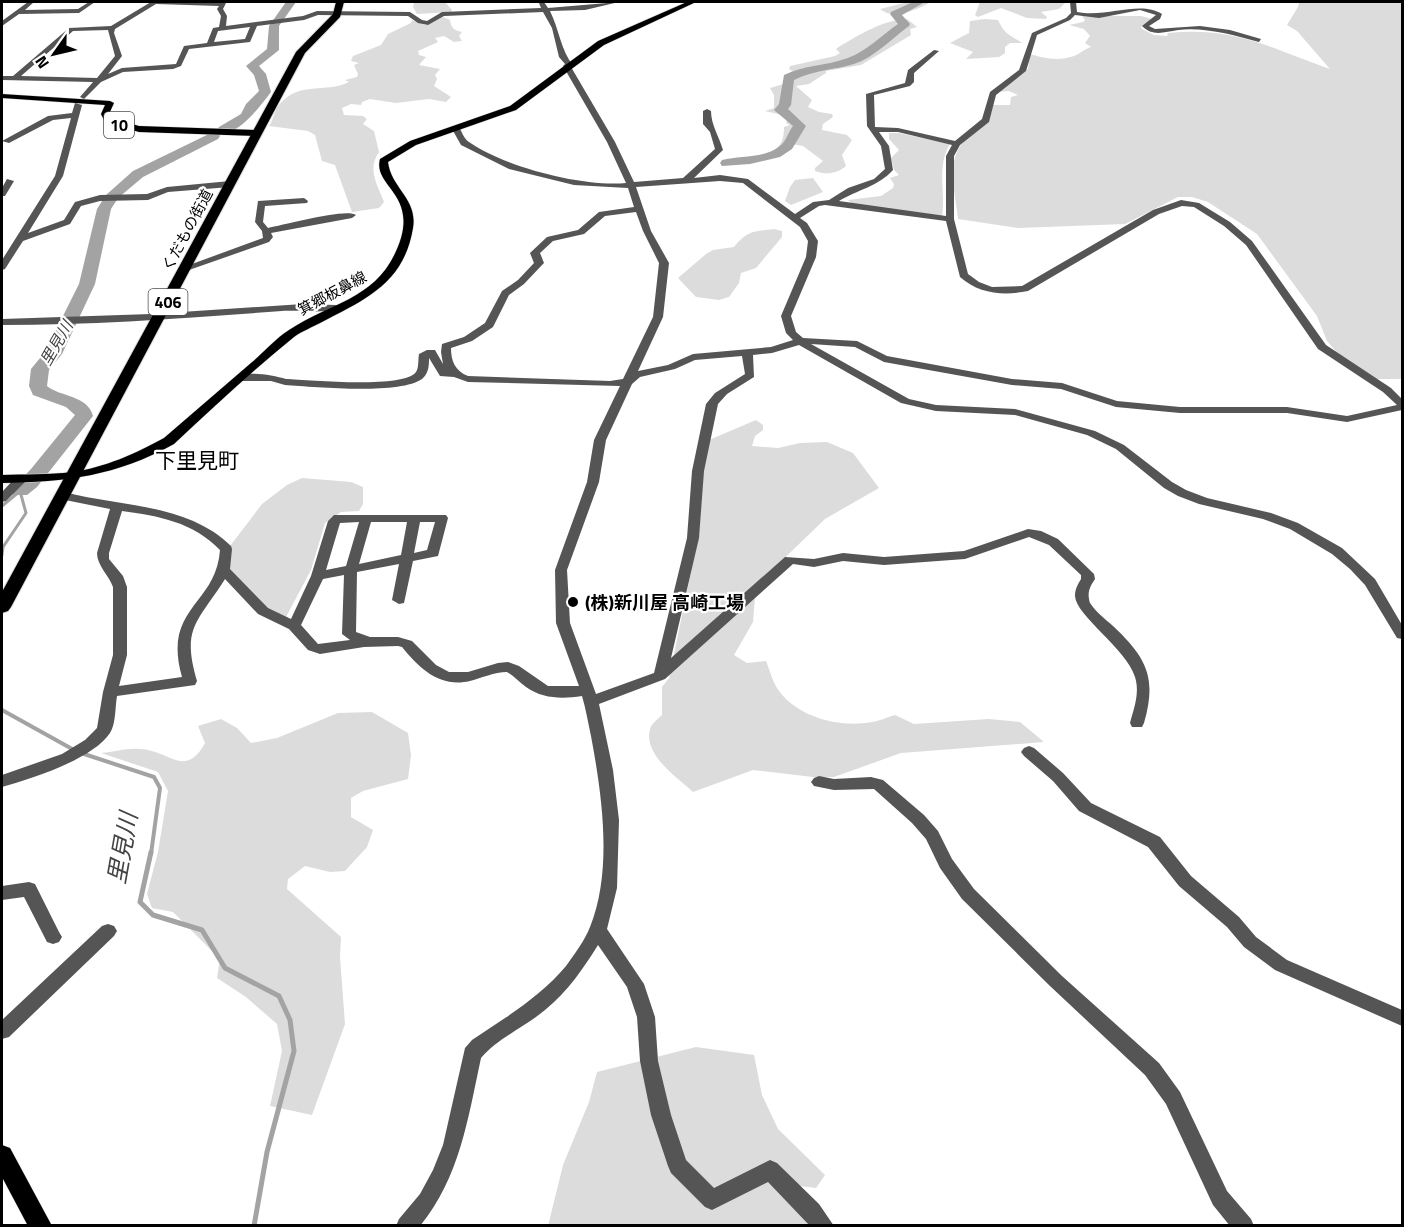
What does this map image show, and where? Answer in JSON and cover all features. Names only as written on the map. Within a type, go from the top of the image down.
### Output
[{"type":"highway","name":"くだもの街道","points":[[2,607],[64,496],[301,52],[338,8]]},
{"type":"main road","name":"箕郷板鼻線","points":[[2,479],[74,476],[138,457],[160,446],[292,333],[379,286],[386,278],[409,231],[407,204],[385,175],[383,161],[403,147],[513,108],[568,66],[615,35],[692,2]]},
{"type":"main road","name":"10","points":[[2,96],[110,103],[105,114],[108,120],[139,129],[258,133]]},
{"type":"main road","points":[[2,1155],[41,1226]]},
{"type":"street","points":[[2,24],[31,2]]},
{"type":"street","points":[[17,12],[79,12],[92,2]]},
{"type":"street","points":[[15,78],[71,29],[112,28],[154,2],[224,4],[220,9],[225,16],[222,26],[225,28]]},
{"type":"street","points":[[405,1226],[427,1201],[441,1176],[453,1145],[472,1054],[479,1046],[538,1005],[573,970],[598,930],[609,888],[611,820],[605,770],[589,696],[563,623],[561,570],[592,482],[600,440],[658,317],[664,263],[611,142],[563,59],[555,28],[541,2]]},
{"type":"street","points":[[210,44],[215,29],[304,18],[338,8],[410,14],[420,22],[428,23],[442,14],[585,8],[616,2]]},
{"type":"street","points":[[1073,2],[1074,13]]},
{"type":"street","points":[[1074,13],[1105,16],[1145,8],[1159,14],[1158,18],[1145,26],[1147,29],[1162,32],[1181,28],[1229,29]]},
{"type":"street","points":[[1074,13],[1068,19],[1034,34],[1022,71],[993,94],[986,120],[957,144],[950,156],[950,219],[963,275],[977,285],[1009,291],[1032,286],[1167,207],[1180,203],[1196,205],[1227,224],[1249,243],[1322,347],[1387,390],[1402,406]]},
{"type":"street","points":[[2,78],[100,80],[122,70],[177,66],[186,47],[248,41],[254,25]]},
{"type":"street","points":[[84,97],[119,56],[111,33],[112,28]]},
{"type":"street","points":[[1181,28],[1237,34],[1259,40]]},
{"type":"street","points":[[831,203],[850,190],[877,181],[888,172],[886,150],[870,124],[870,94],[883,89],[906,86],[910,82],[911,72],[936,51]]},
{"type":"street","points":[[2,267],[62,170],[77,110],[51,118],[6,141]]},
{"type":"street","points":[[685,181],[719,150],[714,132],[707,124],[707,111]]},
{"type":"street","points":[[456,129],[464,143],[516,169],[585,184],[631,185],[720,178],[746,181],[796,216],[811,235],[814,249],[786,316],[787,326],[791,333],[801,341],[905,401],[936,408],[1016,412],[1080,429],[1120,447],[1168,485],[1182,493],[1203,501],[1267,516],[1294,526],[1337,551],[1355,566],[1370,582],[1402,635]]},
{"type":"street","points":[[873,129],[898,130],[957,144]]},
{"type":"street","points":[[2,194],[10,181]]},
{"type":"street","points":[[21,239],[68,222],[78,204],[100,198],[148,197],[167,190],[230,184]]},
{"type":"street","points":[[186,268],[266,240],[268,237],[266,231],[259,222],[261,204],[304,201]]},
{"type":"street","points":[[796,216],[816,204],[831,203],[950,219]]},
{"type":"street","points":[[454,374],[449,366],[446,346],[468,339],[489,325],[505,293],[521,282],[539,263],[535,254],[546,242],[581,232],[602,214],[639,209]]},
{"type":"street","points":[[266,231],[323,219],[352,216]]},
{"type":"street","points":[[2,322],[160,316],[303,307],[336,308]]},
{"type":"street","points":[[240,378],[272,378],[285,382],[344,385],[391,385],[418,377],[423,371],[424,354],[431,352],[444,374],[454,374],[468,379],[610,384],[628,382],[636,375],[671,367],[693,357],[772,350],[801,341],[857,344],[884,359],[1012,382],[1062,386],[1116,404],[1180,410],[1287,410],[1347,418],[1402,406]]},
{"type":"street","points":[[660,676],[693,537],[698,471],[712,404],[716,396],[750,375],[747,352]]},
{"type":"street","points":[[2,498],[23,479]]},
{"type":"street","points":[[64,496],[83,503],[117,506],[195,525],[221,542],[226,549],[227,557],[223,569],[185,629],[181,654],[182,663],[190,681],[110,692]]},
{"type":"street","points":[[2,781],[67,758],[100,736],[104,730],[110,692],[120,655],[120,587],[116,576],[103,560],[117,506]]},
{"type":"street","points":[[294,626],[318,576],[334,521],[339,518],[442,518],[433,553],[318,576]]},
{"type":"street","points":[[366,518],[351,570],[349,634],[372,643]]},
{"type":"street","points":[[399,600],[414,518]]},
{"type":"street","points":[[223,569],[263,611],[294,626],[313,647],[372,643],[407,644],[425,667],[447,678],[473,676],[506,667],[514,670],[539,689],[557,694],[589,696],[660,676],[790,560],[814,563],[843,557],[884,561],[965,555],[1028,533],[1036,533],[1049,537],[1087,574],[1088,579],[1083,585],[1081,596],[1083,605],[1111,633],[1141,675],[1143,700],[1137,723]]},
{"type":"street","points":[[1029,752],[1058,777],[1085,807],[1154,842],[1185,881],[1233,922],[1250,942],[1265,954],[1281,965],[1402,1018]]},
{"type":"street","points":[[819,782],[829,786],[870,782],[878,784],[918,819],[932,835],[946,863],[968,894],[1056,981],[1152,1069],[1173,1098],[1220,1198],[1244,1226]]},
{"type":"street","points":[[2,893],[29,889],[53,937]]},
{"type":"street","points":[[598,930],[636,984],[646,1017],[649,1061],[661,1115],[678,1166],[712,1200],[770,1170],[824,1226]]},
{"type":"street","points":[[2,1031],[108,931]]},
{"type":"shaded area","points":[[414,2],[445,2],[452,10],[451,12],[417,14],[413,7]]},
{"type":"shaded area","points":[[908,2],[931,2],[899,14],[880,9]]},
{"type":"shaded area","points":[[980,2],[1066,2],[1059,9],[1041,12],[1047,17],[1046,19],[1027,18],[1001,8],[978,17],[975,15]]},
{"type":"shaded area","points":[[1299,2],[1402,2],[1402,379],[1376,379],[1339,355],[1327,341],[1317,316],[1257,234],[1208,202],[1192,197],[1178,197],[1125,224],[1018,228],[958,219],[953,173],[955,156],[959,148],[988,119],[993,105],[1010,105],[1011,97],[1018,95],[1009,91],[997,92],[1028,69],[1030,54],[1057,59],[1076,55],[1091,47],[1085,43],[1090,36],[1084,29],[1069,25],[1083,22],[1085,20],[1082,16],[1141,16],[1152,19],[1141,27],[1154,35],[1167,36],[1168,33],[1192,32],[1233,36],[1252,40],[1330,69],[1297,31],[1287,25]]},
{"type":"shaded area","points":[[443,17],[450,20],[453,28],[462,32],[459,36],[462,41],[454,42],[444,36],[435,38],[438,42],[418,51],[419,55],[426,57],[419,65],[440,69],[435,75],[437,79],[434,86],[451,97],[446,102],[429,99],[396,103],[370,99],[362,102],[361,105],[351,104],[342,108],[344,115],[363,116],[367,119],[363,124],[374,131],[379,152],[375,158],[373,171],[384,202],[379,208],[352,212],[335,165],[322,161],[315,135],[308,131],[269,126],[276,110],[287,97],[295,93],[340,85],[349,82],[345,80],[357,77],[354,65],[359,63],[351,61],[353,56],[381,45],[388,34],[411,23],[412,20],[426,25]]},
{"type":"shaded area","points":[[907,19],[917,27],[910,29],[911,35],[861,65],[826,71],[809,84],[796,86],[812,100],[808,107],[832,114],[833,117],[823,124],[822,130],[847,135],[852,140],[842,155],[846,166],[831,173],[815,171],[815,168],[823,161],[803,146],[792,144],[784,152],[765,154],[778,147],[782,141],[784,127],[790,125],[786,123],[787,120],[783,115],[765,111],[774,108],[774,95],[770,88],[790,82],[797,74],[789,69],[790,66],[835,56],[840,53],[836,49],[864,32],[889,22]]},
{"type":"shaded area","points":[[998,20],[1005,31],[1022,43],[1010,43],[1005,47],[1005,53],[999,57],[966,59],[973,52],[950,43],[969,33],[970,21]]},
{"type":"shaded area","points":[[889,133],[950,144],[942,171],[942,217],[852,204],[848,200],[881,196],[893,188],[894,184],[890,178],[899,175],[894,170],[891,158],[899,150],[889,139]]},
{"type":"shaded area","points":[[813,178],[823,192],[791,205],[785,201],[795,180]]},
{"type":"shaded area","points":[[774,229],[782,231],[782,237],[756,268],[741,273],[739,283],[729,297],[719,300],[696,297],[678,278],[713,250],[734,247],[743,237],[751,233]]},
{"type":"shaded area","points":[[756,420],[763,425],[763,430],[755,436],[752,446],[778,448],[800,443],[827,442],[853,453],[879,488],[825,519],[770,572],[755,597],[753,622],[734,655],[747,663],[766,661],[773,681],[787,700],[821,719],[860,723],[895,715],[914,724],[989,719],[1020,722],[1044,742],[901,753],[834,777],[813,777],[753,770],[693,792],[663,765],[652,748],[649,739],[650,729],[662,715],[662,687],[669,678],[697,543],[699,483],[709,440]]},
{"type":"shaded area","points":[[302,478],[351,482],[363,487],[363,504],[359,511],[341,512],[325,523],[311,570],[286,617],[264,608],[229,569],[230,546],[262,504],[287,485]]},
{"type":"shaded area","points":[[372,712],[408,733],[411,755],[408,779],[363,791],[351,798],[351,817],[373,830],[367,847],[345,871],[330,872],[305,866],[288,879],[287,889],[341,937],[340,957],[345,1024],[312,1115],[270,1106],[282,1051],[277,1024],[246,997],[217,978],[220,959],[173,912],[152,908],[147,894],[158,852],[168,791],[158,772],[101,753],[139,749],[149,750],[175,760],[190,760],[198,754],[205,743],[198,726],[221,719],[237,728],[251,743],[277,738],[338,713]]},
{"type":"shaded area","points":[[696,1047],[754,1055],[762,1095],[778,1129],[825,1175],[816,1188],[783,1184],[823,1225],[548,1226],[563,1165],[589,1102],[597,1072]]},
{"type":"waterway","name":"里見川","points":[[224,130],[246,116],[250,107],[265,92],[260,74],[252,66],[273,50],[274,26],[291,2]]},
{"type":"waterway","points":[[727,163],[767,157],[782,151],[789,144],[800,126],[780,110],[785,105],[788,78],[803,71],[851,61],[865,54],[905,24],[895,14],[920,2]]},
{"type":"waterway","name":"里見川","points":[[20,491],[38,474],[67,434],[84,416],[84,413],[72,403],[39,391],[38,386],[40,369],[53,354],[87,284],[104,209],[113,195],[138,174],[213,136]]},
{"type":"waterway","name":"里見川","points":[[2,506],[20,491],[26,513],[3,547],[2,555]]},
{"type":"waterway","name":"里見川","points":[[2,710],[74,750]]},
{"type":"waterway","name":"里見川","points":[[81,753],[154,777],[160,788],[151,854]]},
{"type":"waterway","name":"里見川","points":[[151,852],[140,902],[153,915],[202,930],[225,968],[279,996],[290,1020],[294,1051],[267,1152],[254,1226]]},
{"type":"place","name":"(株)新川屋 高崎工場","points":[[573,602]]},
{"type":"district","name":"下里見町","points":[[197,460]]}]
